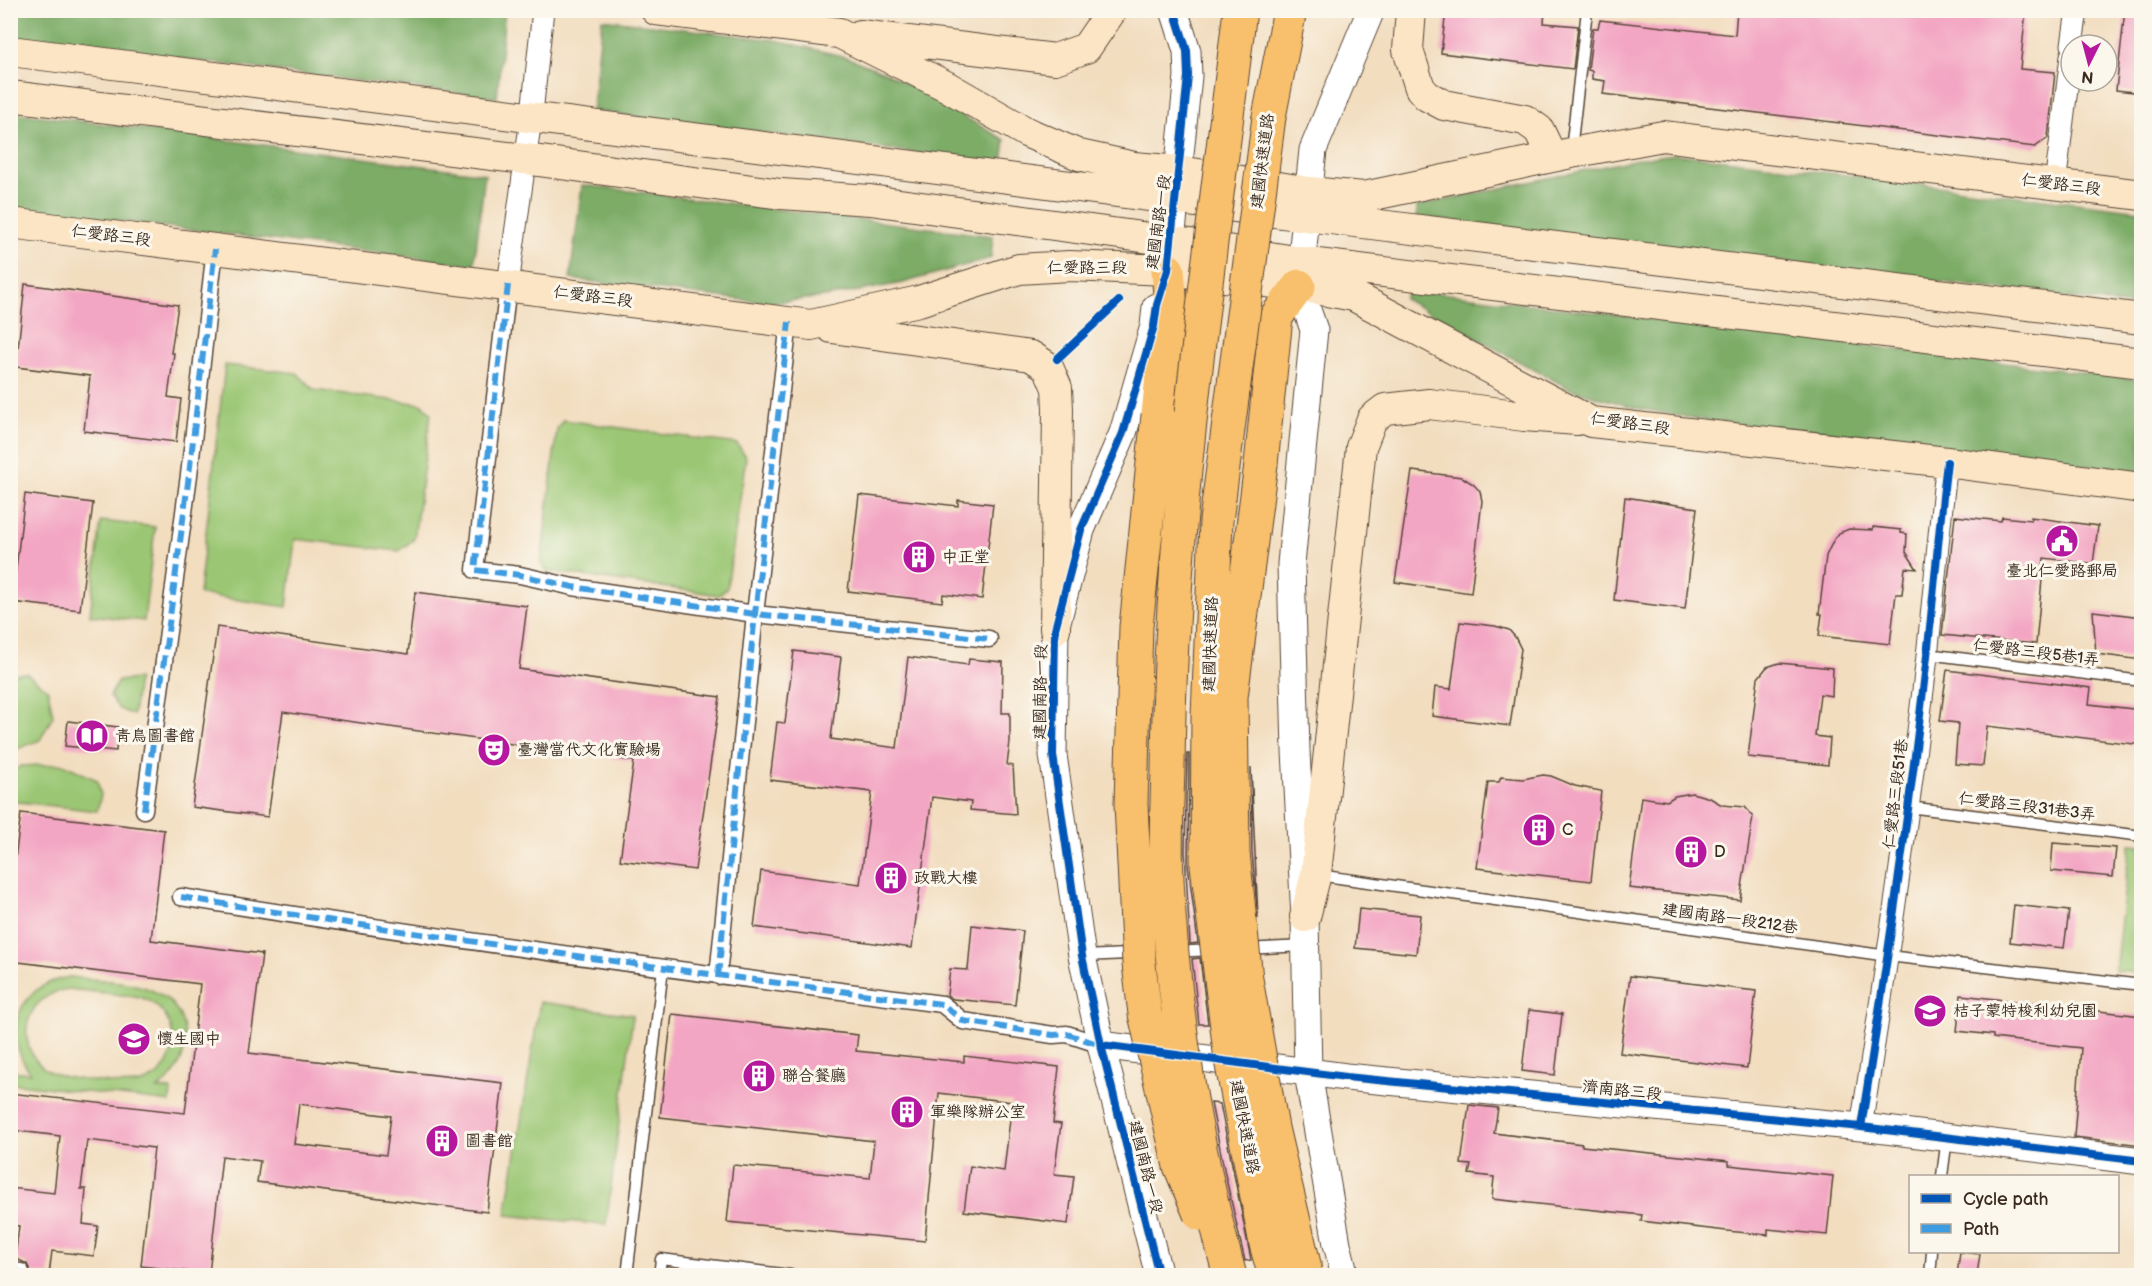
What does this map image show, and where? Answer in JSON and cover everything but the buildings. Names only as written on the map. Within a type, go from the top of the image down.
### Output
[{"type":"highway","points":[[1228,1275],[1181,1043],[1167,877],[1168,684],[1183,475],[1240,10]]},
{"type":"highway","name":"建國快速道路","points":[[1275,1275],[1266,1244],[1231,1060],[1207,865],[1208,716],[1216,521],[1269,117],[1279,10]]},
{"type":"highway","points":[[1269,117],[1290,10]]},
{"type":"highway","points":[[1169,255],[1171,307],[1167,326],[1136,627],[1131,804],[1139,964],[1145,1014],[1180,1166],[1228,1275]]},
{"type":"highway","points":[[1300,274],[1276,317],[1231,697],[1233,853],[1246,979],[1272,1128],[1305,1275]]},
{"type":"main road","name":"仁愛路三段","points":[[656,10],[839,33],[946,86],[1026,132],[1079,155],[1134,167],[1178,186]]},
{"type":"main road","points":[[839,33],[1055,59],[1086,48],[1112,10]]},
{"type":"main road","points":[[1410,10],[1408,50],[1420,88],[1427,96],[1444,105],[1526,120],[1539,130],[1561,155]]},
{"type":"main road","name":"仁愛路三段","points":[[10,51],[532,107],[1178,186],[2142,319]]},
{"type":"main road","name":"仁愛路三段","points":[[10,96],[525,159],[781,194],[870,200],[1169,255],[1300,274],[2142,363]]},
{"type":"main road","name":"仁愛路三段","points":[[1307,203],[1364,197],[1663,136],[2142,195]]},
{"type":"main road","name":"仁愛路三段","points":[[10,223],[800,323],[920,301],[1019,269],[1169,255]]},
{"type":"main road","name":"仁愛路三段","points":[[1300,274],[1354,296],[1591,422],[1947,462],[2142,488]]},
{"type":"main road","points":[[800,323],[1031,356],[1048,367],[1057,388],[1058,409],[1055,629]]},
{"type":"main road","points":[[1305,932],[1316,874],[1361,447],[1372,419],[1385,409],[1430,404],[1591,422]]},
{"type":"street","points":[[543,10],[475,570],[520,575],[573,587],[755,614],[990,639]]},
{"type":"street","name":"建國南路一段","points":[[1159,1275],[1101,1045],[1082,956],[1053,755],[1055,629],[1081,530],[1123,432],[1169,255],[1188,76],[1187,51],[1174,10]]},
{"type":"street","points":[[1345,1275],[1337,1244],[1308,1073],[1291,564],[1314,330],[1300,274],[1313,150],[1371,10]]},
{"type":"street","points":[[2074,33],[2077,10]]},
{"type":"street","points":[[2055,184],[2066,93]]},
{"type":"street","points":[[144,810],[190,464],[215,249]]},
{"type":"street","points":[[718,976],[755,614],[800,323]]},
{"type":"street","name":"仁愛路三段51巷","points":[[1861,1127],[1888,956],[1908,807],[1947,462]]},
{"type":"street","points":[[181,897],[718,976],[942,1004],[963,1021],[1053,1035],[1067,1034],[1101,1045]]},
{"type":"street","name":"濟南路三段","points":[[1101,1045],[1308,1073],[1861,1127],[2142,1161]]},
{"type":"lane","points":[[1561,155],[1587,10]]},
{"type":"lane","points":[[1210,191],[1275,199]]},
{"type":"lane","points":[[1788,264],[2142,309]]},
{"type":"lane","name":"仁愛路三段5巷1弄","points":[[1927,654],[2142,681]]},
{"type":"lane","name":"仁愛路三段31巷3弄","points":[[1908,807],[2142,836]]},
{"type":"lane","name":"建國南路一段212巷","points":[[1316,874],[1888,956],[2142,985]]},
{"type":"lane","points":[[1082,956],[1305,932]]},
{"type":"lane","points":[[627,1275],[663,968]]},
{"type":"lane","points":[[1942,1175],[1947,1137]]},
{"type":"lane","points":[[1929,1275],[1932,1253]]},
{"type":"lane","points":[[659,1275],[661,1259],[799,1275]]},
{"type":"green space","points":[[11,11],[505,11],[497,98],[11,38]]},
{"type":"green space","points":[[602,19],[776,40],[846,57],[887,73],[1005,140],[1002,164],[592,111]]},
{"type":"green space","points":[[11,112],[485,174],[474,265],[11,206]]},
{"type":"green space","points":[[1676,154],[2141,211],[2141,307],[1417,217],[1417,206],[1642,158]]},
{"type":"green space","points":[[582,185],[993,236],[991,258],[903,283],[825,297],[769,303],[570,279]]},
{"type":"green space","points":[[1408,289],[2141,380],[2141,473],[1697,419],[1636,408],[1570,389],[1404,299]]},
{"type":"green space","points":[[225,365],[297,373],[314,390],[422,404],[431,413],[414,539],[399,551],[295,539],[287,607],[199,594]]},
{"type":"green space","points":[[563,420],[737,444],[746,457],[727,588],[719,595],[547,571],[541,564],[557,429]]},
{"type":"green space","points":[[101,521],[155,527],[144,621],[90,615]]},
{"type":"green space","points":[[26,673],[48,690],[53,716],[40,740],[15,750],[11,748],[11,674]]},
{"type":"green space","points":[[138,679],[133,715],[119,709],[110,696],[118,681]]},
{"type":"green space","points":[[63,764],[97,780],[101,795],[97,811],[11,801],[11,773],[21,766]]},
{"type":"green space","points":[[2130,844],[2141,845],[2141,973],[2115,971]]},
{"type":"green space","points":[[70,977],[126,983],[161,995],[174,1006],[182,1021],[184,1049],[177,1069],[158,1089],[171,1090],[170,1102],[11,1083],[11,1071],[31,1073],[22,1058],[17,1043],[16,1027],[19,1013],[38,989]],"holes":[[[69,989],[140,997],[158,1007],[172,1033],[173,1043],[167,1063],[150,1080],[125,1084],[67,1077],[47,1070],[32,1055],[27,1039],[30,1016],[35,1007],[48,996]]]},
{"type":"green space","points":[[540,1002],[633,1015],[606,1225],[506,1215]]},
{"type":"marked path","points":[[144,810],[189,475],[215,249]]},
{"type":"marked path","points":[[508,285],[475,570],[520,575],[573,587],[755,614],[989,639]]},
{"type":"marked path","points":[[718,976],[755,614],[789,322]]},
{"type":"marked path","points":[[181,897],[561,954],[942,1004],[963,1021],[1053,1035],[1067,1034],[1101,1045]]},
{"type":"marked path","points":[[10,1271],[21,1272]]},
{"type":"cycle path","points":[[1159,1276],[1101,1045],[1082,956],[1053,755],[1055,629],[1081,530],[1123,433],[1168,270],[1188,76],[1187,51],[1174,10]]},
{"type":"cycle path","points":[[1057,359],[1119,301]]},
{"type":"cycle path","points":[[1861,1127],[1913,774],[1947,462]]},
{"type":"cycle path","points":[[1101,1045],[1346,1077],[1861,1127],[2142,1161]]},
{"type":"place","name":"臺北仁愛路郵局","points":[[2062,541]]},
{"type":"place","name":"中正堂","points":[[919,557]]},
{"type":"place","name":"青鳥圖書館","points":[[92,736]]},
{"type":"place","name":"臺灣當代文化實驗場","points":[[494,750]]},
{"type":"place","name":"C","points":[[1539,830]]},
{"type":"place","name":"D","points":[[1691,852]]},
{"type":"place","name":"政戰大樓","points":[[891,878]]},
{"type":"place","name":"桔子蒙特梭利幼兒園","points":[[1930,1011]]},
{"type":"place","name":"懷生國中","points":[[134,1039]]},
{"type":"place","name":"聯合餐廳","points":[[759,1076]]},
{"type":"place","name":"軍樂隊辦公室","points":[[907,1112]]},
{"type":"place","name":"圖書館","points":[[442,1141]]}]
